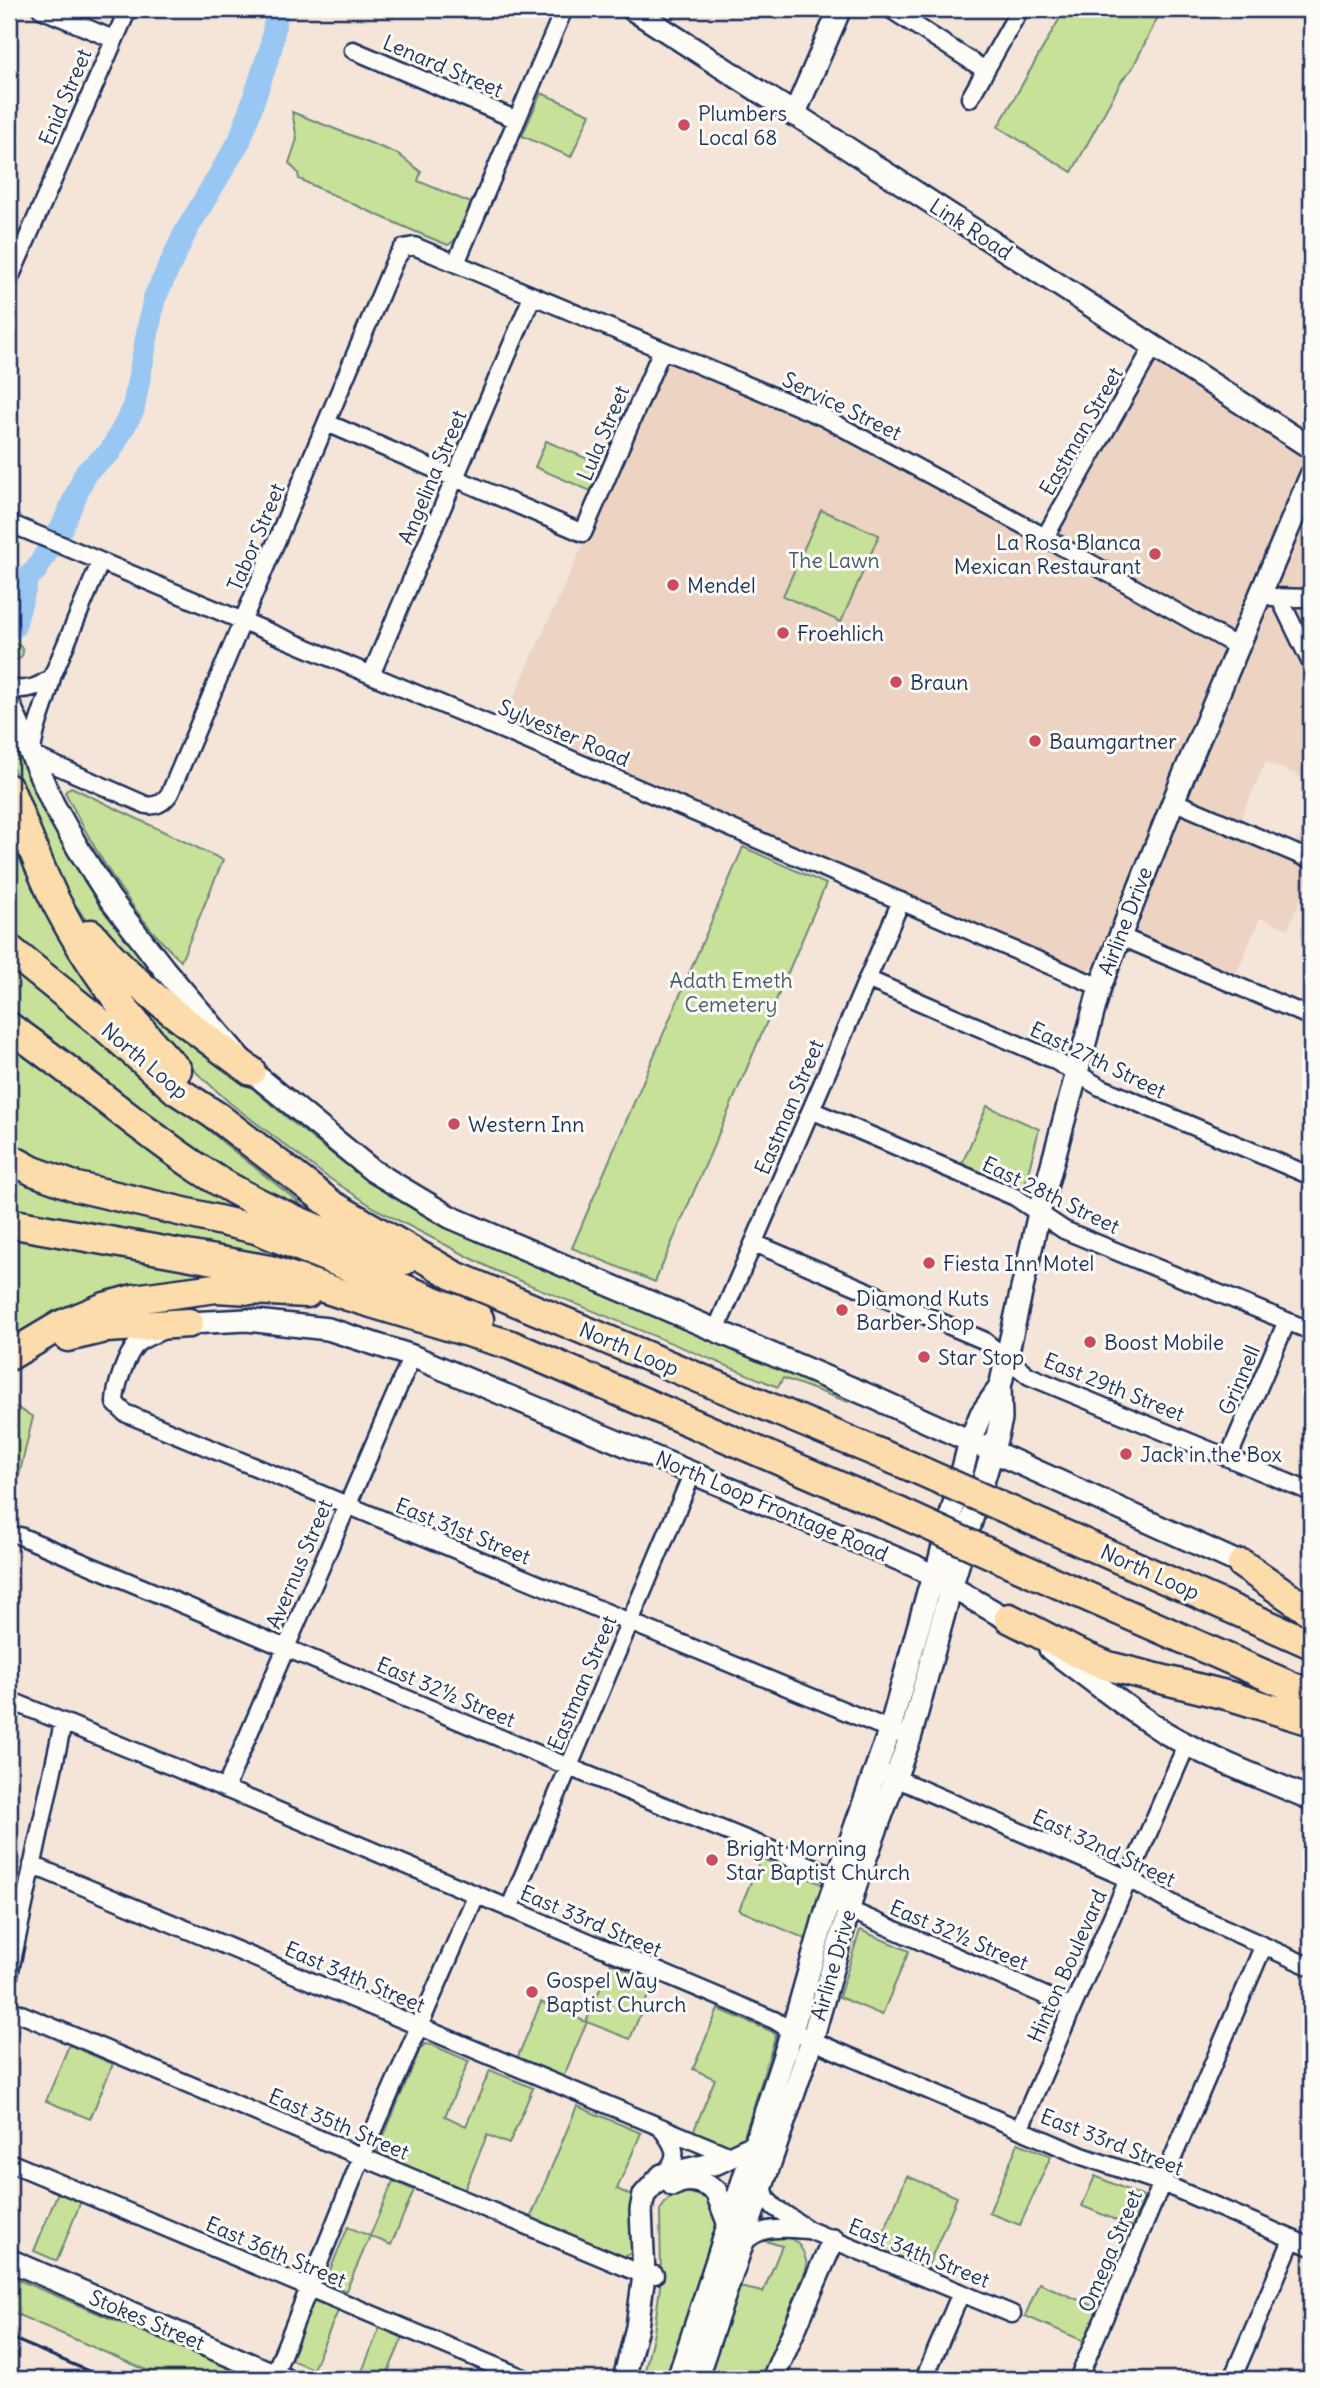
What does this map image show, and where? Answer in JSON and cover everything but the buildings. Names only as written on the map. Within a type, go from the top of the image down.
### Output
[{"type":"highway","points":[[9,789],[57,903],[90,961],[158,1051],[218,1117]]},
{"type":"highway","points":[[30,838],[69,904],[111,958],[172,1012],[251,1071]]},
{"type":"highway","name":"North Loop","points":[[9,949],[97,1020],[176,1090],[218,1117],[332,1205],[455,1276],[912,1467],[1311,1644]]},
{"type":"highway","points":[[9,1027],[204,1172],[261,1202],[368,1249],[455,1276]]},
{"type":"highway","points":[[9,1158],[33,1171],[76,1187],[256,1229],[476,1317],[510,1345]]},
{"type":"highway","name":"North Loop","points":[[9,1223],[270,1270],[510,1345],[899,1512],[1311,1695]]},
{"type":"highway","points":[[15,1353],[61,1325],[105,1307],[157,1295],[216,1288],[348,1296]]},
{"type":"highway","points":[[15,1353],[98,1329],[189,1323]]},
{"type":"highway","points":[[1242,1564],[1311,1612]]},
{"type":"highway","points":[[1009,1618],[1075,1652],[1108,1665],[1234,1697],[1311,1721]]},
{"type":"main road","name":"Link Road","points":[[632,9],[654,15],[794,115],[1311,449]]},
{"type":"main road","points":[[794,115],[840,9]]},
{"type":"main road","name":"Airline Drive","points":[[678,2379],[792,2031],[887,1775],[942,1582],[992,1451],[1001,1419],[1000,1387],[1040,1213],[1100,987],[1173,801],[1238,647],[1270,597],[1311,475]]},
{"type":"main road","points":[[9,704],[53,804],[110,899],[164,969],[251,1071],[373,1171],[450,1217],[970,1441],[1311,1595]]},
{"type":"main road","name":"North Loop Frontage Road","points":[[189,1323],[247,1320],[328,1329],[412,1356],[915,1566],[1009,1618],[1124,1705],[1187,1744],[1311,1799]]},
{"type":"main road","name":"Airline Drive","points":[[942,1582],[938,1566],[970,1441],[981,1414],[1000,1387]]},
{"type":"main road","name":"Airline Drive","points":[[696,2379],[812,2040],[839,1906]]},
{"type":"main road","points":[[624,2379],[649,2275],[642,2202],[644,2195],[662,2175],[717,2163],[754,2146]]},
{"type":"main road","points":[[637,2379],[649,2329],[649,2275],[654,2205],[666,2190],[678,2182],[696,2180],[716,2191],[729,2225]]},
{"type":"main road","points":[[773,2379],[833,2241]]},
{"type":"main road","name":"Stokes Street","points":[[9,2260],[279,2377]]},
{"type":"street","points":[[41,9],[113,39]]},
{"type":"street","name":"Enid Street","points":[[9,281],[12,263],[128,9]]},
{"type":"street","points":[[456,263],[564,9]]},
{"type":"street","points":[[890,9],[911,14],[985,71]]},
{"type":"street","points":[[970,98],[1020,9]]},
{"type":"street","name":"Lenard Street","points":[[353,51],[517,120]]},
{"type":"street","name":"Service Street","points":[[407,246],[414,246],[456,263],[823,417],[1045,537],[1238,647]]},
{"type":"street","name":"Tabor Street","points":[[33,755],[150,806],[166,798],[395,260],[407,246]]},
{"type":"street","name":"Angelina Street","points":[[371,674],[532,297]]},
{"type":"street","name":"Eastman Street","points":[[1045,537],[1153,346]]},
{"type":"street","name":"Lula Street","points":[[455,479],[583,533],[662,350]]},
{"type":"street","points":[[327,424],[455,479]]},
{"type":"street","name":"Sylvester Road","points":[[13,525],[371,674],[1100,987]]},
{"type":"street","points":[[33,755],[33,738],[92,559]]},
{"type":"street","points":[[1270,597],[1310,598],[1298,624],[1298,635]]},
{"type":"street","points":[[1270,597],[1298,635],[1311,663]]},
{"type":"street","points":[[9,688],[23,690],[41,685],[52,677]]},
{"type":"street","points":[[1173,801],[1311,860]]},
{"type":"street","name":"Eastman Street","points":[[716,1330],[901,901]]},
{"type":"street","points":[[1119,936],[1311,1017]]},
{"type":"street","name":"East 27th Street","points":[[867,979],[1052,1059],[1100,1087],[1311,1176]]},
{"type":"street","name":"East 28th Street","points":[[811,1110],[1015,1197],[1064,1230],[1311,1331]]},
{"type":"street","name":"East 29th Street","points":[[754,1243],[983,1340],[1029,1376],[1311,1492]]},
{"type":"street","name":"Grinnell","points":[[1229,1456],[1287,1321]]},
{"type":"street","name":"East 31st Street","points":[[189,1323],[147,1337],[133,1348],[117,1385],[117,1408],[131,1417],[900,1733]]},
{"type":"street","name":"Avernus Street","points":[[225,1789],[412,1356]]},
{"type":"street","name":"Eastman Street","points":[[509,1909],[693,1472]]},
{"type":"street","name":"East 32½ Street","points":[[20,1536],[569,1767],[847,1880]]},
{"type":"street","name":"East 33rd Street","points":[[9,1700],[774,2020],[812,2040],[1082,2156],[1162,2183],[1311,2247]]},
{"type":"street","points":[[9,1975],[63,1723]]},
{"type":"street","name":"Hinton Boulevard","points":[[1020,2128],[1187,1744]]},
{"type":"street","name":"East 32nd Street","points":[[887,1775],[1129,1879],[1184,1910],[1311,1967]]},
{"type":"street","name":"East 34th Street","points":[[32,1866],[730,2156]]},
{"type":"street","points":[[279,2377],[308,2288],[418,2026],[476,1896]]},
{"type":"street","name":"East 32½ Street","points":[[839,1906],[1072,2007]]},
{"type":"street","name":"Omega Street","points":[[1078,2379],[1263,1947]]},
{"type":"street","name":"East 35th Street","points":[[9,2009],[649,2275]]},
{"type":"street","points":[[661,2127],[672,2142],[674,2151],[671,2167],[662,2175]]},
{"type":"street","name":"East 36th Street","points":[[9,2162],[526,2379]]},
{"type":"street","name":"East 34th Street","points":[[762,2184],[767,2199],[774,2207],[809,2230],[1012,2314]]},
{"type":"street","name":"East 34th Street","points":[[738,2251],[755,2233],[774,2229],[809,2230]]},
{"type":"street","points":[[1232,2379],[1292,2240]]},
{"type":"street","points":[[924,2379],[961,2293]]},
{"type":"shaded area","points":[[667,360],[838,431],[1048,552],[1158,360],[1311,463],[1311,781],[1266,762],[1234,833],[1311,866],[1288,929],[1260,918],[1234,979],[1137,937],[1085,971],[504,718]]},
{"type":"shaded area","points":[[1311,807],[1311,854],[1295,847]]},
{"type":"green space","points":[[1065,9],[1162,9],[1132,69],[1122,80],[1072,172],[998,127]]},
{"type":"green space","points":[[541,93],[590,114],[571,157],[522,136]]},
{"type":"green space","points":[[292,112],[398,154],[421,172],[418,181],[471,203],[454,241],[448,245],[299,179],[298,173],[289,163],[297,139]]},
{"type":"green space","points":[[546,441],[604,466],[593,492],[535,467]]},
{"type":"green space","name":"The Lawn","points":[[821,510],[879,535],[841,622],[783,596]]},
{"type":"green space","points":[[15,644],[23,652],[15,660],[7,652]]},
{"type":"green space","points":[[9,728],[54,826],[85,882],[123,934],[194,1014],[92,929],[68,894],[9,760]]},
{"type":"green space","points":[[71,787],[223,860],[181,961],[146,923],[116,881],[65,792]]},
{"type":"green space","points":[[9,818],[125,1030],[9,931]]},
{"type":"green space","name":"Adath Emeth Cemetery","points":[[743,847],[826,884],[655,1282],[572,1248]]},
{"type":"green space","points":[[9,961],[225,1144],[300,1203],[285,1201],[219,1170],[9,1015]]},
{"type":"green space","points":[[117,978],[339,1159],[418,1212],[479,1242],[752,1355],[852,1400],[848,1402],[783,1378],[778,1387],[494,1270],[376,1209],[323,1174],[230,1103],[161,1035]]},
{"type":"green space","points":[[9,1038],[259,1218],[110,1186],[9,1149]]},
{"type":"green space","points":[[987,1106],[1039,1129],[1025,1186],[1002,1184],[961,1166]]},
{"type":"green space","points":[[9,1171],[243,1237],[321,1268],[320,1273],[9,1214]]},
{"type":"green space","points":[[9,1237],[190,1264],[231,1281],[9,1347]]},
{"type":"green space","points":[[9,1403],[33,1417],[9,1518]]},
{"type":"green space","points":[[761,1858],[826,1886],[808,1940],[739,1910]]},
{"type":"green space","points":[[860,1930],[909,1951],[882,2015],[839,1997]]},
{"type":"green space","points":[[611,1963],[654,1981],[630,2039],[587,2022],[562,2080],[516,2061],[541,2002],[586,2022]]},
{"type":"green space","points":[[718,2009],[776,2035],[742,2143],[729,2149],[692,2135],[715,2079],[693,2069]]},
{"type":"green space","points":[[425,2044],[469,2061],[445,2116],[466,2126],[490,2070],[533,2088],[509,2144],[487,2135],[464,2191],[382,2157],[377,2152],[420,2049]]},
{"type":"green space","points":[[69,2045],[113,2064],[90,2119],[46,2101]]},
{"type":"green space","points":[[577,2106],[641,2133],[617,2189],[636,2198],[634,2251],[624,2257],[530,2219]]},
{"type":"green space","points":[[1018,2143],[1051,2156],[1020,2225],[989,2213]]},
{"type":"green space","points":[[907,2176],[957,2197],[927,2268],[877,2248]]},
{"type":"green space","points":[[1095,2176],[1144,2197],[1132,2227],[1082,2206]]},
{"type":"green space","points":[[393,2181],[414,2190],[391,2245],[370,2236]]},
{"type":"green space","points":[[58,2192],[81,2201],[57,2261],[34,2251]]},
{"type":"green space","points":[[686,2192],[711,2199],[719,2216],[666,2379],[643,2379],[654,2332],[661,2279],[660,2210],[668,2199]]},
{"type":"green space","points":[[348,2227],[370,2236],[346,2291],[325,2282]]},
{"type":"green space","points":[[781,2236],[797,2242],[805,2256],[807,2267],[761,2379],[708,2379],[739,2287],[763,2292],[782,2246],[762,2240]]},
{"type":"green space","points":[[9,2276],[255,2379],[167,2379],[9,2311]]},
{"type":"green space","points":[[1039,2283],[1100,2309],[1086,2342],[1025,2316]]},
{"type":"green space","points":[[315,2301],[338,2311],[313,2369],[291,2360]]},
{"type":"green space","points":[[380,2327],[403,2337],[385,2379],[359,2379]]},
{"type":"waterway","points":[[14,627],[28,577],[36,570],[62,527],[86,472],[110,452],[133,410],[154,299],[186,231],[240,140],[271,48],[277,9]]},
{"type":"railway","points":[[9,2337],[107,2379]]},
{"type":"place","name":"Plumbers Local 68","points":[[684,125]]},
{"type":"place","name":"La Rosa Blanca Mexican Restaurant","points":[[1155,554]]},
{"type":"place","name":"Mendel","points":[[673,585]]},
{"type":"place","name":"Froehlich","points":[[783,633]]},
{"type":"place","name":"Braun","points":[[896,682]]},
{"type":"place","name":"Baumgartner","points":[[1035,741]]},
{"type":"place","name":"Western Inn","points":[[454,1124]]},
{"type":"place","name":"Fiesta Inn Motel","points":[[929,1263]]},
{"type":"place","name":"Diamond Kuts Barber Shop","points":[[842,1310]]},
{"type":"place","name":"Boost Mobile","points":[[1090,1342]]},
{"type":"place","name":"Star Stop","points":[[924,1357]]},
{"type":"place","name":"Jack in the Box","points":[[1126,1454]]},
{"type":"place","name":"Bright Morning Star Baptist Church","points":[[712,1860]]},
{"type":"place","name":"Gospel Way Baptist Church","points":[[532,1992]]}]
